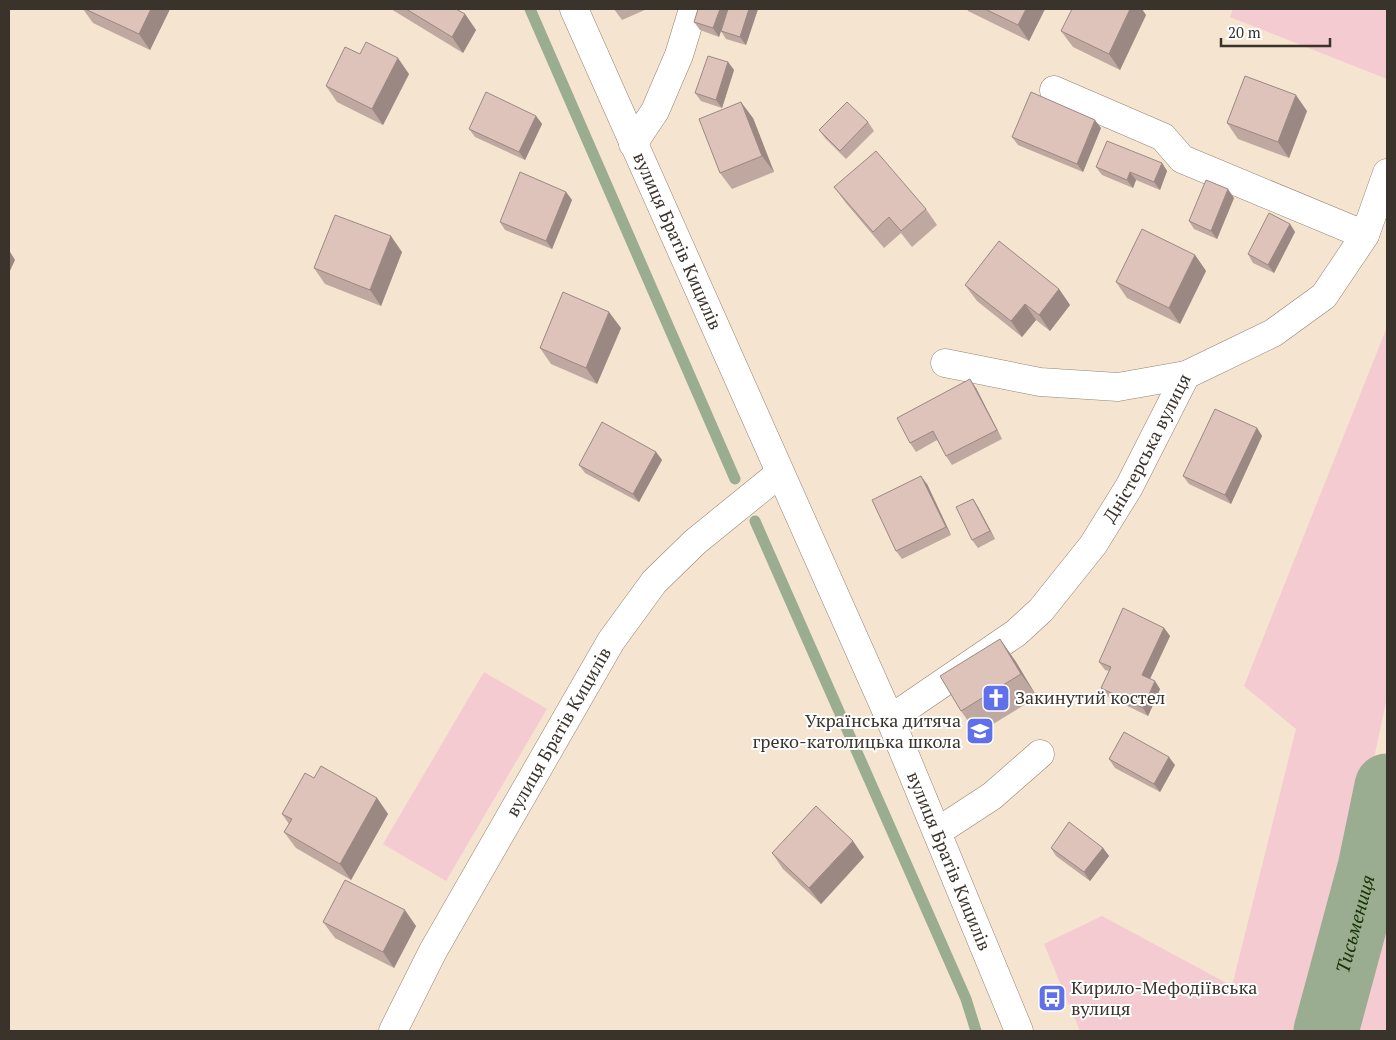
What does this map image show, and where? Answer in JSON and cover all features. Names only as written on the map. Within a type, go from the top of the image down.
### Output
[{"type":"street","name":"вулиця Братів Кицилів","points":[[574,9],[890,719],[1020,1031]]},
{"type":"street","points":[[633,144],[655,111],[679,56],[693,9]]},
{"type":"street","points":[[1054,90],[1163,137],[1182,159],[1365,234]]},
{"type":"street","name":"Дністерська вулиця","points":[[890,719],[1016,633],[1041,610],[1094,545],[1129,488],[1186,375],[1273,333],[1324,296],[1365,234],[1387,173]]},
{"type":"street","points":[[945,363],[1040,382],[1118,387],[1186,375]]},
{"type":"street","name":"вулиця Братів Кицилів","points":[[394,1031],[434,951],[611,642],[661,575],[695,542],[780,474]]},
{"type":"street","points":[[937,832],[992,796],[1040,754]]},
{"type":"shaded area","points":[[1233,9],[1387,9],[1387,79],[1230,17]]},
{"type":"shaded area","points":[[1387,327],[1387,697],[1353,858],[1306,1031],[1080,1031],[1044,944],[1102,916],[1232,986],[1296,729],[1244,686]]},
{"type":"shaded area","points":[[484,672],[547,709],[446,881],[383,844]]},
{"type":"shaded area","points":[[1387,855],[1387,1031],[1339,1031],[1384,869]]},
{"type":"building","points":[[85,9],[151,9],[139,34]]},
{"type":"building","points":[[406,9],[456,9],[465,14],[452,37]]},
{"type":"building","points":[[698,9],[720,9],[713,28],[694,22]]},
{"type":"building","points":[[728,9],[749,9],[740,37],[721,31]]},
{"type":"building","points":[[985,9],[1026,9],[1018,25]]},
{"type":"building","points":[[1072,9],[1130,9],[1109,54],[1061,31]]},
{"type":"building","points":[[366,42],[398,58],[372,109],[326,86],[345,47],[360,54]]},
{"type":"building","points":[[708,56],[728,62],[716,100],[695,93]]},
{"type":"building","points":[[1245,76],[1296,95],[1278,142],[1227,123]]},
{"type":"building","points":[[486,92],[536,116],[519,152],[469,129]]},
{"type":"building","points":[[1031,92],[1095,120],[1077,164],[1012,137]]},
{"type":"building","points":[[741,102],[762,156],[720,173],[699,119]]},
{"type":"building","points":[[847,102],[868,122],[840,151],[819,130]]},
{"type":"building","points":[[1107,141],[1162,163],[1154,182],[1130,172],[1127,180],[1096,167]]},
{"type":"building","points":[[876,151],[926,209],[901,231],[889,217],[873,232],[834,187]]},
{"type":"building","points":[[520,172],[566,192],[546,241],[500,222]]},
{"type":"building","points":[[1206,180],[1228,189],[1211,231],[1189,221]]},
{"type":"building","points":[[1269,213],[1290,224],[1268,265],[1248,254]]},
{"type":"building","points":[[335,215],[391,236],[370,290],[314,268]]},
{"type":"building","points":[[1142,229],[1195,255],[1169,308],[1116,282]]},
{"type":"building","points":[[999,241],[1059,289],[1039,315],[1025,304],[1011,321],[965,285]]},
{"type":"building","points":[[563,292],[609,312],[586,368],[540,348]]},
{"type":"building","points":[[970,379],[997,430],[946,456],[933,431],[910,443],[897,418]]},
{"type":"building","points":[[1215,409],[1257,428],[1225,495],[1183,476]]},
{"type":"building","points":[[602,422],[656,452],[633,494],[579,465]]},
{"type":"building","points":[[921,476],[946,527],[896,551],[872,500]]},
{"type":"building","points":[[973,499],[990,531],[972,540],[956,507]]},
{"type":"building","points":[[1123,608],[1164,628],[1142,675],[1155,681],[1143,708],[1101,688],[1111,667],[1099,662]]},
{"type":"building","points":[[1000,639],[1021,674],[961,711],[940,676]]},
{"type":"building","points":[[1124,732],[1169,757],[1154,784],[1109,759]]},
{"type":"building","points":[[321,766],[377,798],[340,864],[284,832],[292,819],[282,814],[305,773],[314,778]]},
{"type":"building","points":[[816,806],[853,841],[809,888],[772,853]]},
{"type":"building","points":[[1069,822],[1103,848],[1084,872],[1051,848]]},
{"type":"building","points":[[345,880],[405,910],[383,952],[323,922]]},
{"type":"waterway","points":[[530,9],[735,479]]},
{"type":"waterway","points":[[755,521],[966,999],[976,1031]]},
{"type":"waterway","name":"Тисьмениця","points":[[1326,1031],[1370,868],[1387,786]]},
{"type":"place","name":"Закинутий костел","points":[[996,698]]},
{"type":"place","name":"Українська дитяча греко-католицька школа","points":[[980,731]]},
{"type":"place","name":"Кирило-Мефодіївська вулиця","points":[[1052,998]]}]
